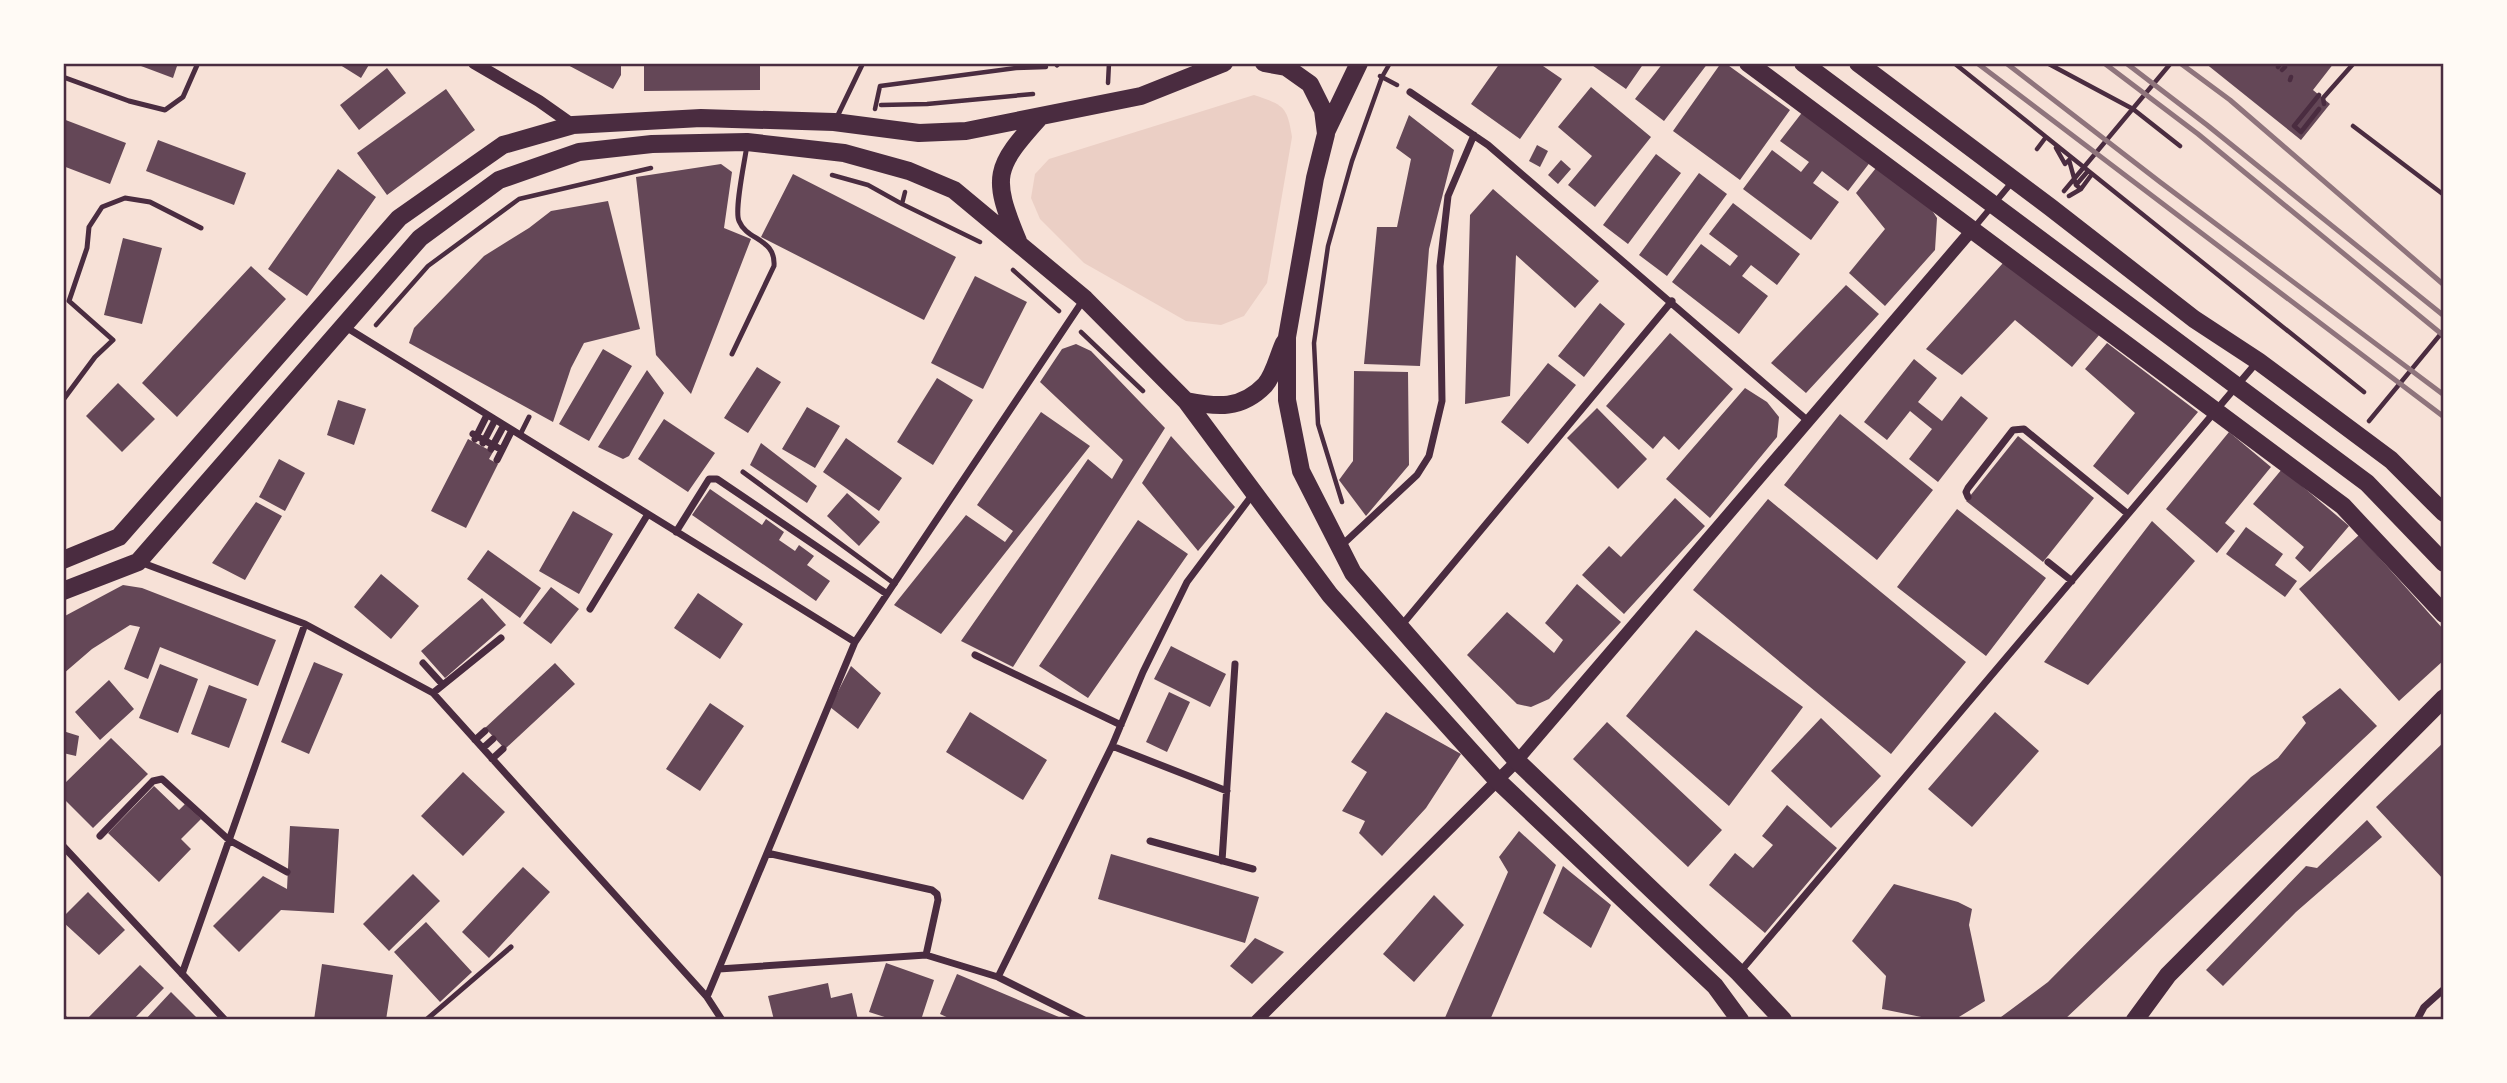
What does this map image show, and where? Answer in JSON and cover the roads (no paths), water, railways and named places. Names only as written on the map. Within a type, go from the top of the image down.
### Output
[{"type":"main road","points":[[63,560],[119,537],[398,218],[503,145],[573,125],[701,118],[834,122],[919,133],[966,131],[1141,96],[1224,63]]},
{"type":"main road","points":[[1264,63],[1286,67],[1310,84],[1323,110],[1326,134]]},
{"type":"main road","points":[[1359,63],[1326,134],[1315,178],[1287,337],[1287,400],[1301,471],[1353,573],[1517,761],[1739,973],[1783,1020]]},
{"type":"main road","points":[[1748,63],[2343,506],[2444,614]]},
{"type":"main road","points":[[1803,63],[2367,484],[2444,563]]},
{"type":"main road","points":[[1858,63],[2194,319],[2258,361],[2391,460],[2444,513]]},
{"type":"main road","points":[[1019,244],[1002,202],[1000,175],[1016,145],[1041,116]]},
{"type":"main road","points":[[63,592],[138,562],[420,238],[499,180],[579,152],[652,144],[747,142],[844,153],[909,172],[954,191],[1085,299],[1186,401],[1330,595],[1497,780],[1715,986],[1740,1020]]},
{"type":"main road","points":[[1186,401],[1215,407],[1240,403],[1266,384],[1287,337]]},
{"type":"main road","points":[[2136,1020],[2168,975],[2444,698]]},
{"type":"street","points":[[474,63],[539,101],[573,125]]},
{"type":"street","points":[[1410,92],[1488,145],[1808,421]]},
{"type":"street","points":[[1340,548],[1417,475],[1429,456],[1442,401],[1440,265],[1448,196],[1474,135]]},
{"type":"street","points":[[1257,1020],[1517,761],[2015,180]]},
{"type":"street","points":[[707,996],[855,642],[1085,299]]},
{"type":"street","points":[[1400,627],[1672,301]]},
{"type":"street","points":[[343,326],[855,642]]},
{"type":"street","points":[[1739,973],[2258,361]]},
{"type":"street","points":[[487,415],[475,436],[502,450]]},
{"type":"street","points":[[484,442],[495,420]]},
{"type":"street","points":[[492,447],[504,425]]},
{"type":"street","points":[[1968,497],[1968,488],[2013,430],[2018,428],[2024,429],[2128,514]]},
{"type":"street","points":[[497,460],[516,433]]},
{"type":"street","points":[[676,532],[709,479],[717,479],[887,594]]},
{"type":"street","points":[[998,977],[1112,746],[1143,672],[1187,582],[1254,493]]},
{"type":"street","points":[[590,609],[648,514]]},
{"type":"street","points":[[138,562],[305,624],[433,694],[707,996],[722,1020]]},
{"type":"street","points":[[2048,562],[2071,581]]},
{"type":"street","points":[[182,974],[305,624]]},
{"type":"street","points":[[433,694],[501,638]]},
{"type":"street","points":[[975,655],[1121,725]]},
{"type":"street","points":[[423,663],[443,685]]},
{"type":"street","points":[[1222,861],[1235,664]]},
{"type":"street","points":[[475,740],[485,731]]},
{"type":"street","points":[[482,748],[493,739]]},
{"type":"street","points":[[1112,746],[1227,791]]},
{"type":"street","points":[[492,759],[503,749]]},
{"type":"street","points":[[100,836],[158,779],[167,782],[229,840],[287,872]]},
{"type":"street","points":[[1150,841],[1253,869]]},
{"type":"street","points":[[63,846],[225,1020]]},
{"type":"street","points":[[767,853],[932,890],[937,894],[938,900],[926,955]]},
{"type":"street","points":[[719,969],[926,955],[998,977],[1084,1020]]},
{"type":"street","points":[[2417,1020],[2424,1007],[2444,989]]},
{"type":"lane","points":[[63,77],[164,110],[183,97],[198,63]]},
{"type":"lane","points":[[834,122],[863,63]]},
{"type":"lane","points":[[732,355],[774,266],[775,256],[770,248],[740,225],[736,214],[747,142]]},
{"type":"lane","points":[[63,400],[95,358],[113,340],[69,301],[87,247],[89,227],[102,207],[125,198],[150,202],[201,228]]},
{"type":"lane","points":[[516,433],[530,417]]},
{"type":"lane","points":[[743,472],[894,584]]},
{"type":"lane","points":[[426,1020],[511,947]]},
{"type":"railway","points":[[1977,63],[2444,417]]},
{"type":"railway","points":[[2006,63],[2444,395]]},
{"type":"railway","points":[[2104,63],[2198,134],[2444,336]]},
{"type":"railway","points":[[2126,63],[2444,316]]},
{"type":"railway","points":[[2180,63],[2230,100],[2444,285]]}]
